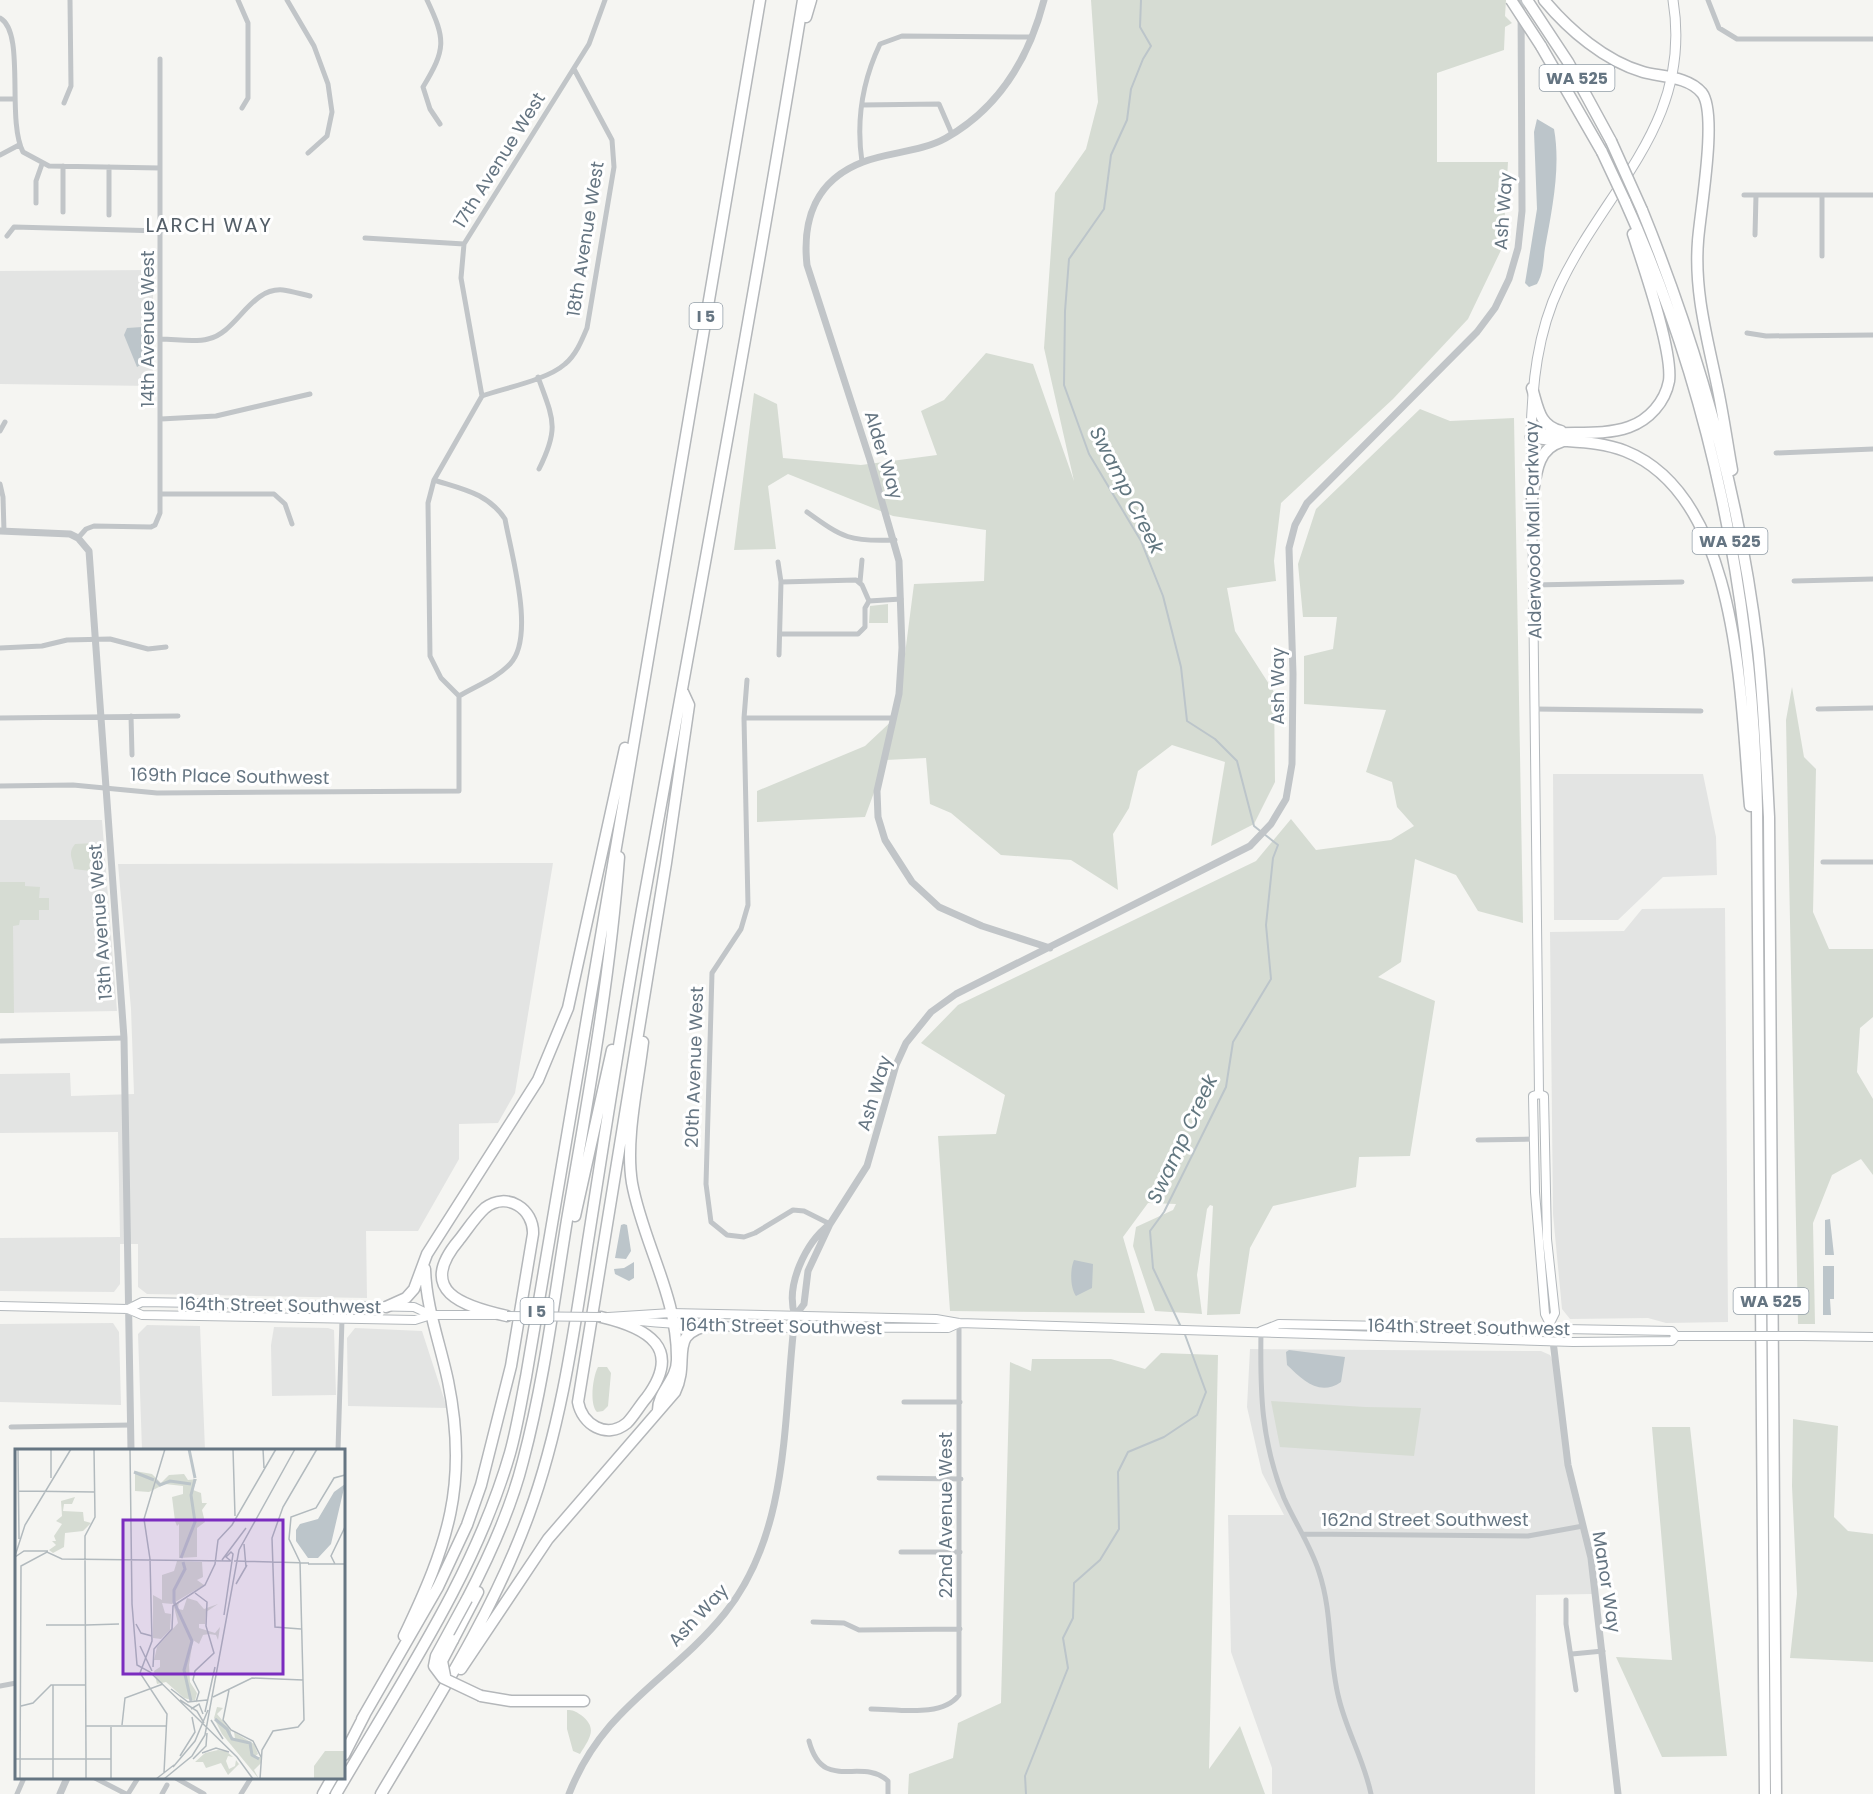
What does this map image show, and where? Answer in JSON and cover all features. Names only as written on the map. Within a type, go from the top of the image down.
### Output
[{"type":"highway","name":"I 5","points":[[345,1779],[450,1598],[478,1537],[509,1453],[526,1377],[760,0]]},
{"type":"highway","name":"I 5","points":[[381,1794],[505,1573],[530,1512],[549,1451],[584,1265],[632,963],[683,692],[803,0]]},
{"type":"highway","points":[[788,90],[811,0]]},
{"type":"highway","name":"WA 525","points":[[1511,0],[1541,46],[1602,152],[1625,201],[1677,337],[1697,404],[1728,530],[1740,600],[1753,719],[1765,1794]]},
{"type":"highway","name":"WA 525","points":[[1527,0],[1573,71],[1611,141],[1642,210],[1686,326],[1712,415],[1727,478],[1747,580],[1759,658],[1769,817],[1776,1794]]},
{"type":"highway","points":[[1546,2],[1581,37],[1618,61],[1643,72],[1692,84],[1702,93],[1708,105],[1708,133],[1698,243],[1699,292],[1751,570],[1747,580]]},
{"type":"highway","points":[[1531,436],[1563,437],[1627,428],[1650,415],[1666,391],[1669,367],[1666,351],[1635,230]]},
{"type":"highway","points":[[1532,388],[1542,419],[1550,427],[1563,437],[1608,446],[1645,462],[1677,488],[1702,528],[1725,604],[1738,675],[1756,866]]},
{"type":"highway","points":[[1532,498],[1543,454],[1563,437]]},
{"type":"highway","points":[[386,1307],[406,1298],[414,1289],[427,1254],[538,1080],[561,1030],[574,985],[653,631]]},
{"type":"highway","points":[[602,1317],[645,1332],[656,1343],[663,1363],[657,1383],[630,1419],[621,1426],[608,1430],[597,1428],[586,1420],[578,1402],[658,913],[688,705],[683,692]]},
{"type":"highway","points":[[584,1701],[511,1701],[481,1696],[449,1681],[436,1672],[434,1661],[467,1599],[505,1518],[523,1462],[537,1401],[597,1044],[615,917],[624,790]]},
{"type":"highway","points":[[658,913],[630,1171],[672,1319],[677,1361],[671,1382],[658,1401],[658,1410]]},
{"type":"highway","points":[[449,1681],[441,1666],[494,1559],[532,1452],[582,1180],[632,963]]},
{"type":"highway","points":[[362,1719],[438,1587],[467,1525],[490,1456],[511,1366],[533,1234],[532,1222],[526,1211],[517,1204],[503,1202],[491,1205],[481,1212],[447,1254],[441,1273],[447,1291],[461,1303],[507,1316]]},
{"type":"highway","points":[[345,1753],[433,1574],[455,1495],[458,1460],[454,1414],[441,1344],[431,1315],[425,1272],[427,1254]]},
{"type":"highway","points":[[424,1721],[548,1539],[675,1392],[682,1375],[682,1345],[686,1335],[696,1328],[711,1325]]},
{"type":"highway","points":[[323,1794],[331,1779]]},
{"type":"highway","name":"I 5","points":[[336,1794],[345,1779]]},
{"type":"main road","name":"Alderwood Mall Parkway","points":[[1539,1094],[1532,388],[1542,337],[1558,288],[1569,266],[1648,142],[1662,111],[1671,78],[1675,44],[1673,0]]},
{"type":"main road","name":"Alderwood Mall Parkway","points":[[1551,1325],[1555,1313],[1547,1226],[1544,1096],[1539,1094],[1533,1096],[1540,1261],[1545,1314],[1551,1325],[1553,1341]]},
{"type":"main road","name":"164th Street Southwest","points":[[128,1309],[142,1302],[414,1307],[431,1315]]},
{"type":"main road","name":"164th Street Southwest","points":[[0,1306],[128,1309],[142,1315],[415,1320],[431,1315],[672,1319],[795,1316],[948,1319],[959,1323],[1553,1341],[1672,1341],[1676,1336]]},
{"type":"main road","name":"164th Street Southwest","points":[[672,1319],[711,1325],[794,1327],[948,1328],[959,1323]]},
{"type":"main road","name":"164th Street Southwest","points":[[1261,1331],[1279,1324],[1551,1325],[1672,1331],[1676,1336]]},
{"type":"main road","name":"164th Street Southwest","points":[[1676,1336],[1873,1337]]},
{"type":"street","points":[[64,103],[71,86],[70,0]]},
{"type":"street","points":[[238,0],[248,23],[248,98],[242,108]]},
{"type":"street","points":[[286,0],[314,46],[328,84],[332,112],[327,136],[308,153]]},
{"type":"street","points":[[427,0],[441,29],[442,49],[423,87],[430,109],[440,124]]},
{"type":"street","name":"17th Avenue West","points":[[482,396],[461,278],[464,244],[589,44],[605,0]]},
{"type":"street","name":"Alder Way","points":[[1044,0],[1032,37],[1017,70],[998,97],[971,122],[951,134],[906,152],[862,162],[835,177],[821,193],[810,213],[804,240],[807,265],[895,540],[901,599],[902,659],[899,694],[879,771],[877,804],[885,840],[897,862],[927,898],[952,915],[1050,948]]},
{"type":"street","name":"Ash Way","points":[[795,1316],[804,1304],[808,1271],[830,1224],[867,1166],[896,1065],[915,1029],[931,1012],[956,994],[1250,846],[1261,837],[1286,799],[1292,764],[1293,674],[1289,548],[1295,525],[1307,503],[1477,332],[1502,294],[1514,265],[1522,211],[1521,0]]},
{"type":"street","points":[[1708,0],[1719,28],[1737,39],[1748,41],[1873,39]]},
{"type":"street","points":[[0,18],[10,28],[15,42],[15,128],[23,152],[42,164],[160,168]]},
{"type":"street","points":[[862,162],[858,132],[867,71],[880,44],[902,36],[1032,37]]},
{"type":"street","name":"14th Avenue West","points":[[78,538],[86,529],[94,526],[146,528],[155,525],[160,513],[162,231],[160,59]]},
{"type":"street","name":"18th Avenue West","points":[[482,396],[538,377],[565,364],[578,347],[587,328],[614,168],[612,140],[574,69]]},
{"type":"street","points":[[0,99],[14,99]]},
{"type":"street","points":[[862,105],[939,104],[951,134]]},
{"type":"street","points":[[0,155],[19,145]]},
{"type":"street","points":[[36,203],[36,181],[42,164]]},
{"type":"street","points":[[63,166],[63,212]]},
{"type":"street","points":[[109,167],[109,215]]},
{"type":"street","points":[[1744,195],[1821,197],[1873,195]]},
{"type":"street","points":[[1755,235],[1756,195]]},
{"type":"street","points":[[1821,197],[1822,256]]},
{"type":"street","points":[[7,236],[14,227],[162,231]]},
{"type":"street","points":[[365,238],[464,244]]},
{"type":"street","points":[[161,339],[207,340],[227,330],[262,296],[281,289],[310,296]]},
{"type":"street","points":[[1746,333],[1766,336],[1873,335]]},
{"type":"street","points":[[538,377],[554,422],[552,444],[539,469]]},
{"type":"street","points":[[161,419],[216,416],[310,394]]},
{"type":"street","points":[[434,480],[484,496],[496,505],[505,519],[523,628],[519,650],[511,663],[459,696],[441,678],[430,656],[428,503],[434,480],[482,396]]},
{"type":"street","points":[[0,430],[5,423]]},
{"type":"street","points":[[1776,453],[1873,449]]},
{"type":"street","points":[[0,484],[3,497],[2,531],[70,534],[78,538]]},
{"type":"street","points":[[160,494],[274,494],[285,504],[292,524]]},
{"type":"street","points":[[807,512],[841,536],[861,541],[895,540]]},
{"type":"street","name":"13th Avenue West","points":[[78,538],[88,551],[124,1038],[131,1449]]},
{"type":"street","points":[[862,560],[860,582],[869,601]]},
{"type":"street","points":[[778,562],[781,582],[779,655]]},
{"type":"street","points":[[1794,581],[1873,579]]},
{"type":"street","points":[[781,582],[860,582]]},
{"type":"street","points":[[1533,585],[1682,582]]},
{"type":"street","points":[[869,601],[901,599]]},
{"type":"street","points":[[781,634],[858,634],[865,627],[865,608],[869,601]]},
{"type":"street","points":[[0,648],[36,647],[68,640],[93,639],[116,639],[148,649],[166,647]]},
{"type":"street","name":"20th Avenue West","points":[[747,680],[744,718],[748,904],[741,929],[712,973],[706,1184],[708,1214],[718,1229],[735,1237],[754,1233],[793,1210],[804,1211],[830,1224]]},
{"type":"street","name":"169th Place Southwest","points":[[0,786],[105,786],[157,793],[459,791],[459,696]]},
{"type":"street","points":[[1818,709],[1873,708]]},
{"type":"street","points":[[1534,709],[1701,711]]},
{"type":"street","points":[[131,716],[132,755]]},
{"type":"street","points":[[0,718],[178,716]]},
{"type":"street","points":[[744,718],[893,718]]},
{"type":"street","points":[[1823,862],[1873,862]]},
{"type":"street","points":[[1,1041],[124,1038]]},
{"type":"street","points":[[1478,1140],[1534,1139]]},
{"type":"street","name":"Ash Way","points":[[569,1794],[582,1766],[607,1727],[623,1708],[724,1613],[754,1566],[773,1513],[794,1327],[795,1316],[791,1304],[795,1279],[809,1248],[821,1230],[830,1224]]},
{"type":"street","points":[[338,1449],[342,1318]]},
{"type":"street","name":"22nd Avenue West","points":[[871,1709],[941,1709],[952,1704],[959,1695],[961,1479],[959,1323]]},
{"type":"street","points":[[1261,1331],[1260,1402],[1264,1436],[1285,1500],[1319,1571],[1329,1609],[1338,1697],[1362,1760],[1371,1794]]},
{"type":"street","name":"Manor Way","points":[[1553,1341],[1566,1454],[1591,1558],[1618,1794]]},
{"type":"street","points":[[904,1402],[960,1402]]},
{"type":"street","points":[[11,1427],[130,1425]]},
{"type":"street","points":[[879,1478],[961,1479]]},
{"type":"street","name":"162nd Street Southwest","points":[[1303,1534],[1528,1536],[1583,1526]]},
{"type":"street","points":[[901,1552],[960,1552]]},
{"type":"street","points":[[1566,1600],[1566,1624],[1576,1690]]},
{"type":"street","points":[[813,1622],[844,1623],[859,1630],[960,1629]]},
{"type":"street","points":[[1572,1654],[1603,1651]]},
{"type":"street","points":[[0,1686],[15,1683]]},
{"type":"street","points":[[809,1741],[816,1760],[824,1767],[883,1777],[888,1781],[888,1794]]},
{"type":"street","points":[[17,1794],[24,1779]]},
{"type":"street","points":[[60,1794],[67,1779]]},
{"type":"street","points":[[97,1779],[127,1794],[137,1779]]},
{"type":"street","points":[[178,1779],[204,1794]]},
{"type":"street","points":[[242,1794],[250,1779]]},
{"type":"street","points":[[162,1794],[167,1785]]},
{"type":"shaded area","name":"Swamp Creek","points":[[1091,0],[1506,0],[1505,16],[1512,23],[1505,27],[1504,50],[1437,73],[1437,162],[1508,162],[1503,246],[1468,319],[1393,399],[1281,503],[1274,561],[1276,581],[1227,588],[1235,631],[1274,692],[1275,782],[1254,824],[1211,846],[1225,762],[1172,745],[1138,771],[1129,808],[1113,834],[1118,890],[1071,860],[1001,855],[951,813],[930,804],[926,758],[886,760],[865,817],[757,822],[757,791],[865,746],[897,716],[914,584],[984,581],[986,530],[893,516],[788,474],[768,486],[776,549],[734,550],[754,393],[777,404],[783,458],[861,465],[937,455],[921,411],[944,400],[986,353],[1033,364],[1074,481],[1044,348],[1055,193],[1086,149],[1098,102]]},
{"type":"shaded area","points":[[1537,119],[1554,129],[1557,158],[1553,204],[1542,271],[1537,284],[1529,287],[1525,283],[1537,209],[1534,132]]},
{"type":"shaded area","points":[[153,270],[153,386],[0,384],[0,271]]},
{"type":"shaded area","points":[[142,327],[142,364],[137,367],[124,335],[127,328]]},
{"type":"shaded area","points":[[1420,409],[1450,421],[1514,418],[1523,923],[1478,911],[1456,875],[1415,859],[1401,962],[1378,977],[1435,1001],[1410,1156],[1359,1157],[1356,1187],[1273,1206],[1250,1248],[1240,1314],[1207,1315],[1213,1206],[1210,1205],[1207,1209],[1197,1275],[1202,1314],[1155,1311],[1133,1246],[1136,1227],[1173,1210],[1176,1204],[1148,1203],[1123,1237],[1145,1313],[950,1311],[938,1136],[996,1134],[1005,1095],[921,1043],[958,1005],[1256,861],[1291,819],[1316,850],[1391,840],[1414,826],[1397,807],[1392,782],[1366,772],[1386,710],[1304,704],[1304,656],[1333,649],[1337,617],[1303,617],[1298,564],[1316,509]]},
{"type":"shaded area","points":[[888,604],[888,623],[869,623],[870,606]]},
{"type":"shaded area","points":[[1792,687],[1804,757],[1816,769],[1813,912],[1829,949],[1873,949],[1873,1017],[1860,1028],[1857,1072],[1873,1099],[1873,1175],[1861,1159],[1832,1175],[1813,1223],[1815,1324],[1798,1324],[1786,720]]},
{"type":"shaded area","points":[[1553,774],[1703,774],[1716,837],[1717,875],[1663,877],[1618,920],[1554,920]]},
{"type":"shaded area","points":[[0,820],[102,820],[117,1011],[0,1013]]},
{"type":"shaded area","points":[[95,843],[100,862],[98,872],[74,869],[71,853],[75,844]]},
{"type":"shaded area","points":[[553,863],[515,1093],[498,1123],[459,1124],[459,1159],[418,1231],[366,1231],[367,1298],[147,1294],[138,1287],[138,1244],[120,1244],[120,1284],[114,1292],[0,1291],[0,1238],[120,1237],[118,1132],[0,1133],[0,1074],[70,1073],[71,1096],[134,1094],[131,1009],[118,864]]},
{"type":"shaded area","points":[[0,882],[25,882],[25,886],[40,887],[39,898],[49,898],[49,910],[39,910],[39,920],[20,920],[19,925],[13,926],[14,1013],[0,1013]]},
{"type":"shaded area","points":[[1725,908],[1728,1322],[1666,1323],[1648,1318],[1570,1319],[1562,1309],[1553,1214],[1550,932],[1624,931],[1642,909]]},
{"type":"shaded area","points":[[1830,1219],[1834,1255],[1825,1255],[1825,1220]]},
{"type":"shaded area","points":[[621,1225],[627,1225],[631,1251],[626,1259],[615,1258]]},
{"type":"shaded area","points":[[1074,1260],[1093,1264],[1092,1288],[1076,1296],[1071,1278]]},
{"type":"shaded area","points":[[634,1262],[634,1278],[629,1281],[615,1274],[614,1269],[624,1268]]},
{"type":"shaded area","points":[[1823,1266],[1834,1266],[1834,1299],[1830,1299],[1831,1315],[1823,1315]]},
{"type":"shaded area","points":[[113,1323],[119,1332],[121,1405],[0,1402],[0,1324]]},
{"type":"shaded area","points":[[147,1325],[200,1326],[205,1449],[142,1449],[138,1334]]},
{"type":"shaded area","points":[[274,1327],[334,1330],[336,1395],[272,1396],[271,1345]]},
{"type":"shaded area","points":[[355,1328],[422,1331],[447,1408],[348,1406],[347,1338]]},
{"type":"shaded area","points":[[1250,1349],[1541,1351],[1550,1355],[1556,1368],[1566,1454],[1591,1558],[1592,1594],[1536,1595],[1535,1794],[1272,1794],[1272,1768],[1231,1652],[1228,1515],[1284,1515],[1262,1473],[1247,1407]]},
{"type":"shaded area","points":[[1289,1350],[1345,1357],[1341,1382],[1326,1388],[1305,1381],[1287,1365],[1286,1352]]},
{"type":"shaded area","points":[[1161,1353],[1218,1355],[1209,1769],[1240,1726],[1265,1794],[908,1794],[909,1774],[953,1758],[958,1723],[1001,1703],[1010,1362],[1031,1371],[1032,1359],[1111,1359],[1145,1369]]},
{"type":"shaded area","points":[[598,1367],[607,1367],[611,1373],[608,1406],[603,1411],[597,1412],[592,1397],[595,1377]]},
{"type":"shaded area","points":[[1271,1401],[1421,1408],[1414,1456],[1280,1447]]},
{"type":"shaded area","points":[[1793,1419],[1838,1426],[1834,1517],[1848,1531],[1873,1534],[1873,1662],[1790,1658],[1797,1594],[1792,1486]]},
{"type":"shaded area","points":[[1652,1427],[1690,1427],[1727,1756],[1662,1757],[1616,1657],[1672,1660]]},
{"type":"shaded area","points":[[567,1710],[581,1715],[591,1729],[580,1754],[573,1751],[567,1729]]},
{"type":"waterway","name":"Swamp Creek","points":[[1141,0],[1140,27],[1151,46],[1131,89],[1127,120],[1111,155],[1104,209],[1069,259],[1065,311],[1064,385],[1089,454],[1141,541],[1163,596],[1181,667],[1187,721],[1215,739],[1237,761],[1254,826],[1278,845],[1273,858],[1266,925],[1271,979],[1233,1042],[1226,1087],[1164,1212],[1150,1231],[1153,1268],[1181,1327]]},
{"type":"waterway","name":"Swamp Creek","points":[[1026,1794],[1025,1776],[1068,1668],[1063,1638],[1073,1618],[1074,1583],[1100,1560],[1119,1529],[1118,1472],[1128,1452],[1164,1437],[1197,1415],[1206,1392],[1184,1332]]},
{"type":"district","name":"LARCH WAY","points":[[209,225]]}]
